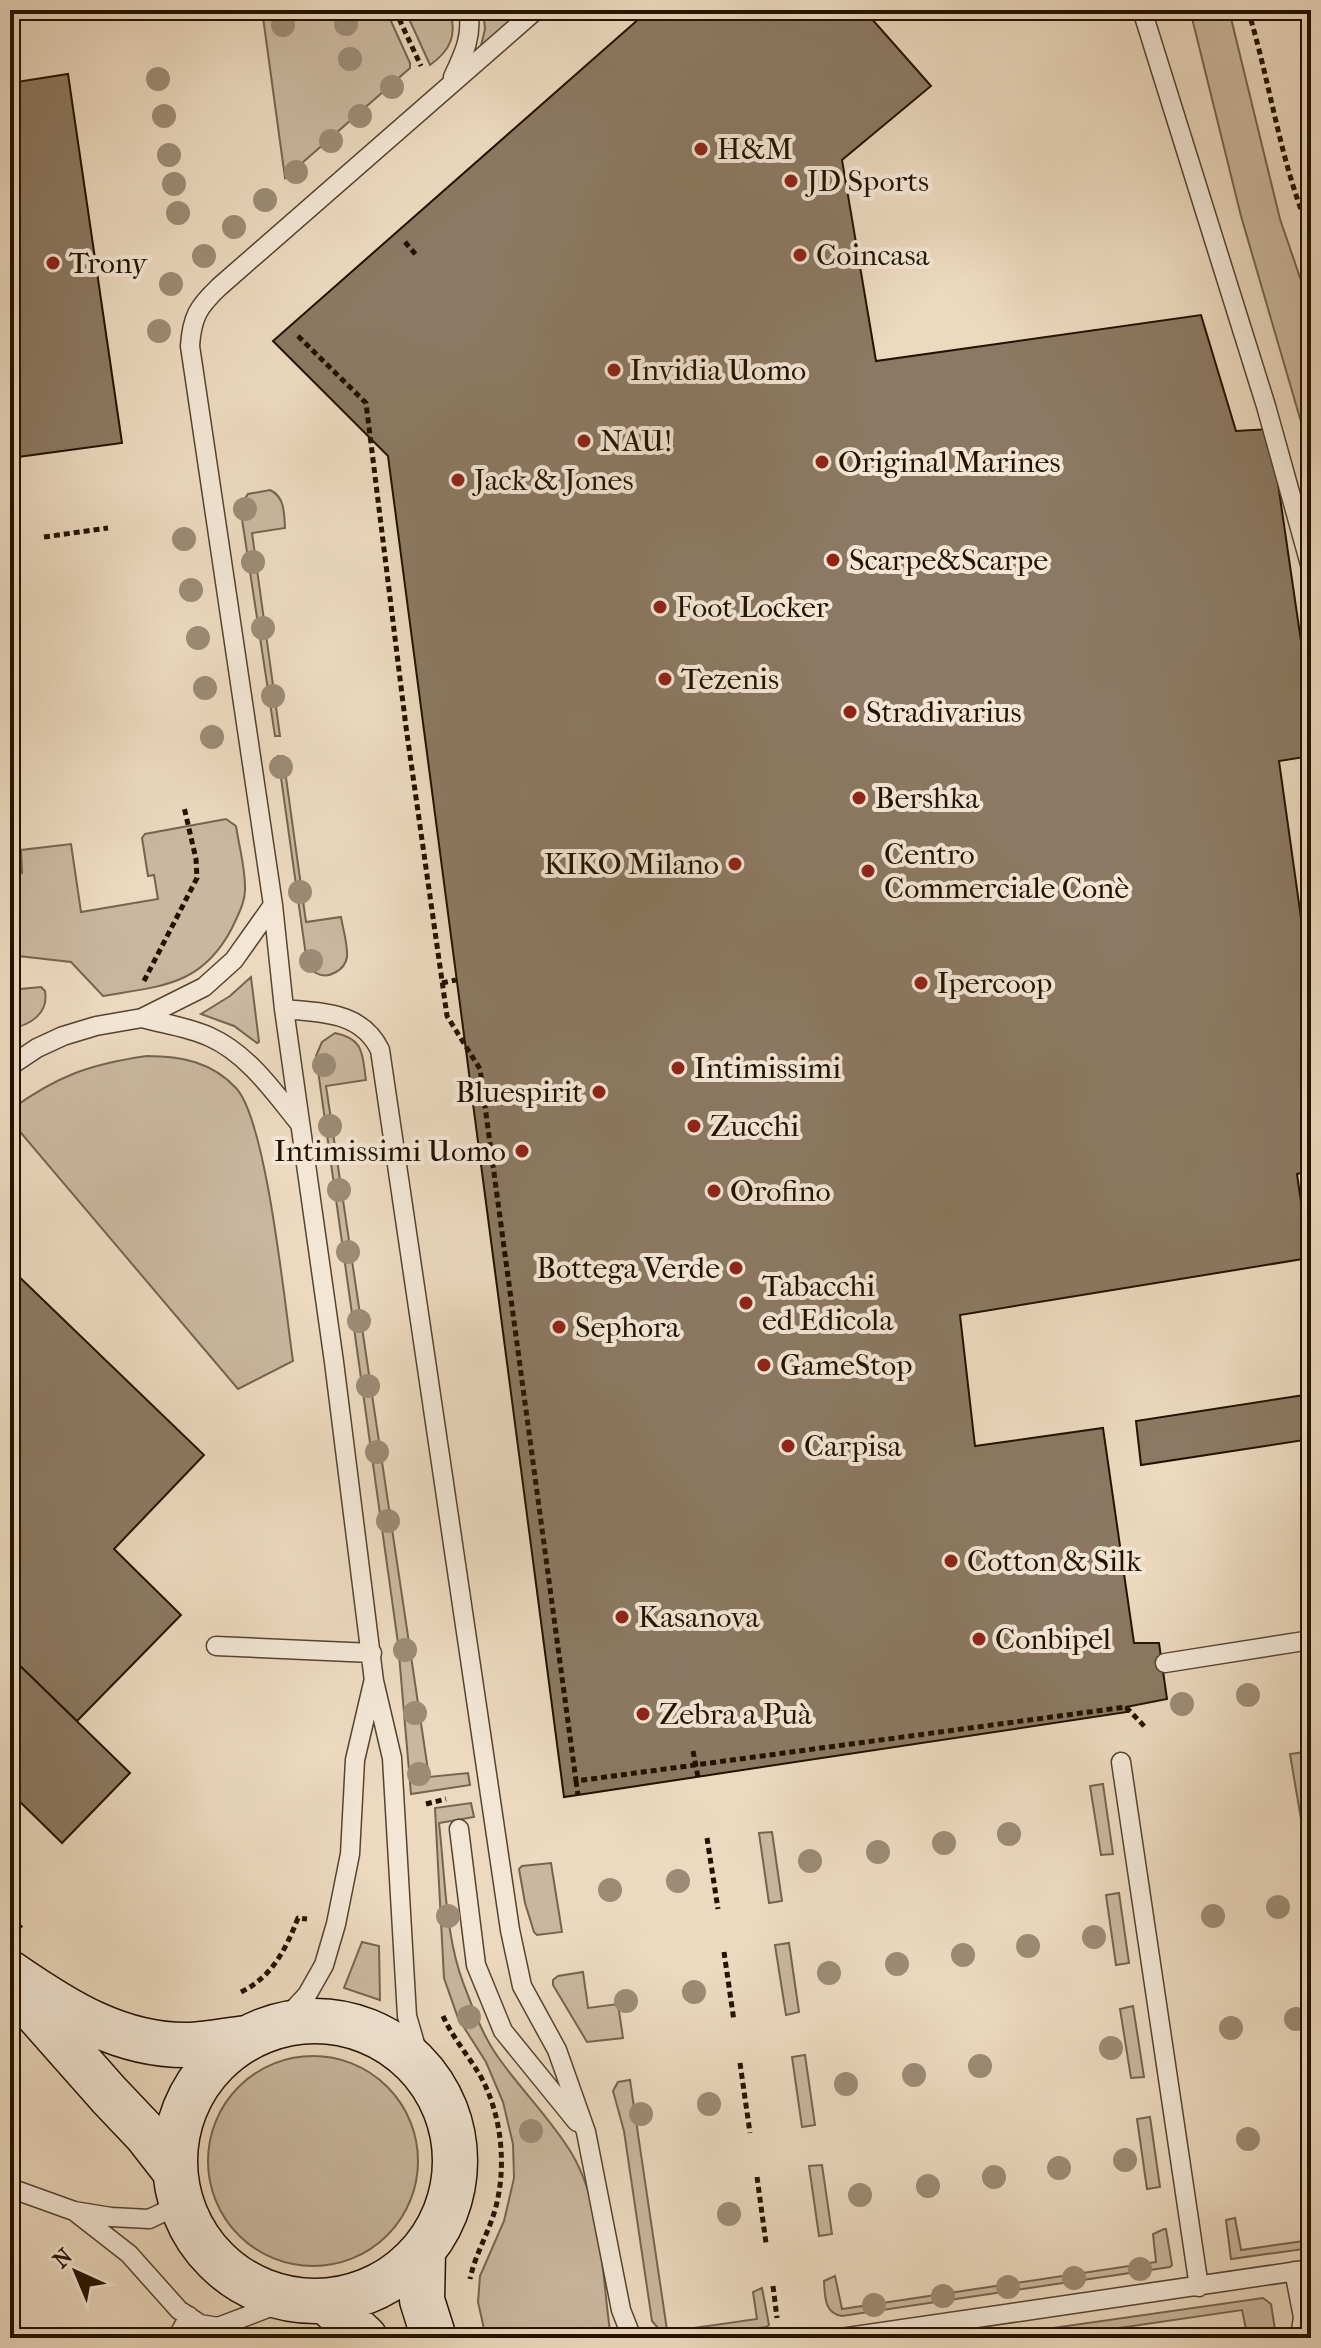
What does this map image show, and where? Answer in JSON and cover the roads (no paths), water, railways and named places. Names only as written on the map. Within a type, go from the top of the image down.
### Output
[{"type":"street","points":[[10,1973],[60,2008],[105,2029],[141,2041],[190,2045],[313,2020],[349,2023],[389,2040],[422,2068],[446,2109],[455,2141],[456,2168],[452,2193],[441,2223],[423,2251],[396,2276],[363,2294],[308,2300],[253,2287],[214,2260],[197,2241],[185,2218],[176,2183],[146,2134],[10,1983]]},
{"type":"street","points":[[176,2183],[182,2112],[197,2083],[218,2058],[263,2031]]},
{"type":"street","points":[[423,2251],[422,2300],[434,2338]]},
{"type":"street","points":[[308,2300],[365,2338]]},
{"type":"lane","points":[[448,86],[467,49],[471,24],[468,10]]},
{"type":"lane","points":[[422,2068],[407,2016],[392,1758],[374,1681],[284,1009],[273,905],[190,346],[191,325],[200,305],[219,287],[536,10]]},
{"type":"lane","points":[[1142,10],[1266,406],[1311,568]]},
{"type":"lane","points":[[10,1066],[63,1036],[133,1020],[188,996],[220,975],[273,905]]},
{"type":"lane","points":[[284,1009],[345,1016],[374,1038],[380,1050],[510,1930],[522,1986],[557,2050],[586,2132],[621,2310],[632,2338]]},
{"type":"lane","points":[[133,1020],[208,1036],[225,1046],[263,1079],[300,1124]]},
{"type":"lane","points":[[1165,1663],[1311,1640]]},
{"type":"lane","points":[[216,1646],[372,1653]]},
{"type":"lane","points":[[263,2031],[307,1995],[324,1965],[350,1854],[355,1760],[374,1681]]},
{"type":"lane","points":[[1121,1762],[1199,2287]]},
{"type":"lane","points":[[459,1829],[476,1965],[503,2031],[586,2132]]},
{"type":"lane","points":[[10,2188],[74,2211],[149,2219],[166,2211],[176,2183]]},
{"type":"lane","points":[[74,2211],[129,2254],[179,2310],[200,2324],[218,2327],[308,2300]]},
{"type":"lane","points":[[841,2338],[1302,2270],[1300,2338]]},
{"type":"lane","points":[[177,2338],[189,2316]]},
{"type":"place","name":"H&M","points":[[701,149]]},
{"type":"place","name":"JD Sports","points":[[791,181]]},
{"type":"place","name":"Coincasa","points":[[800,255]]},
{"type":"place","name":"Trony","points":[[53,263]]},
{"type":"place","name":"Invidia Uomo","points":[[614,370]]},
{"type":"place","name":"NAU!","points":[[584,441]]},
{"type":"place","name":"Original Marines","points":[[822,462]]},
{"type":"place","name":"Jack & Jones","points":[[458,480]]},
{"type":"place","name":"Scarpe&Scarpe","points":[[833,560]]},
{"type":"place","name":"Foot Locker","points":[[660,607]]},
{"type":"place","name":"Tezenis","points":[[665,679]]},
{"type":"place","name":"Stradivarius","points":[[850,712]]},
{"type":"place","name":"Bershka","points":[[859,798]]},
{"type":"place","name":"KIKO Milano","points":[[735,864]]},
{"type":"place","name":"Centro Commerciale Conè","points":[[868,871]]},
{"type":"place","name":"Ipercoop","points":[[921,983]]},
{"type":"place","name":"Intimissimi","points":[[678,1068]]},
{"type":"place","name":"Bluespirit","points":[[599,1092]]},
{"type":"place","name":"Zucchi","points":[[694,1126]]},
{"type":"place","name":"Intimissimi Uomo","points":[[522,1151]]},
{"type":"place","name":"Orofino","points":[[714,1191]]},
{"type":"place","name":"Bottega Verde","points":[[736,1268]]},
{"type":"place","name":"Tabacchi ed Edicola","points":[[746,1303]]},
{"type":"place","name":"Sephora","points":[[559,1327]]},
{"type":"place","name":"GameStop","points":[[764,1365]]},
{"type":"place","name":"Carpisa","points":[[788,1446]]},
{"type":"place","name":"Cotton & Silk","points":[[951,1561]]},
{"type":"place","name":"Kasanova","points":[[622,1617]]},
{"type":"place","name":"Conbipel","points":[[979,1639]]},
{"type":"place","name":"Zebra a Puà","points":[[643,1714]]}]
